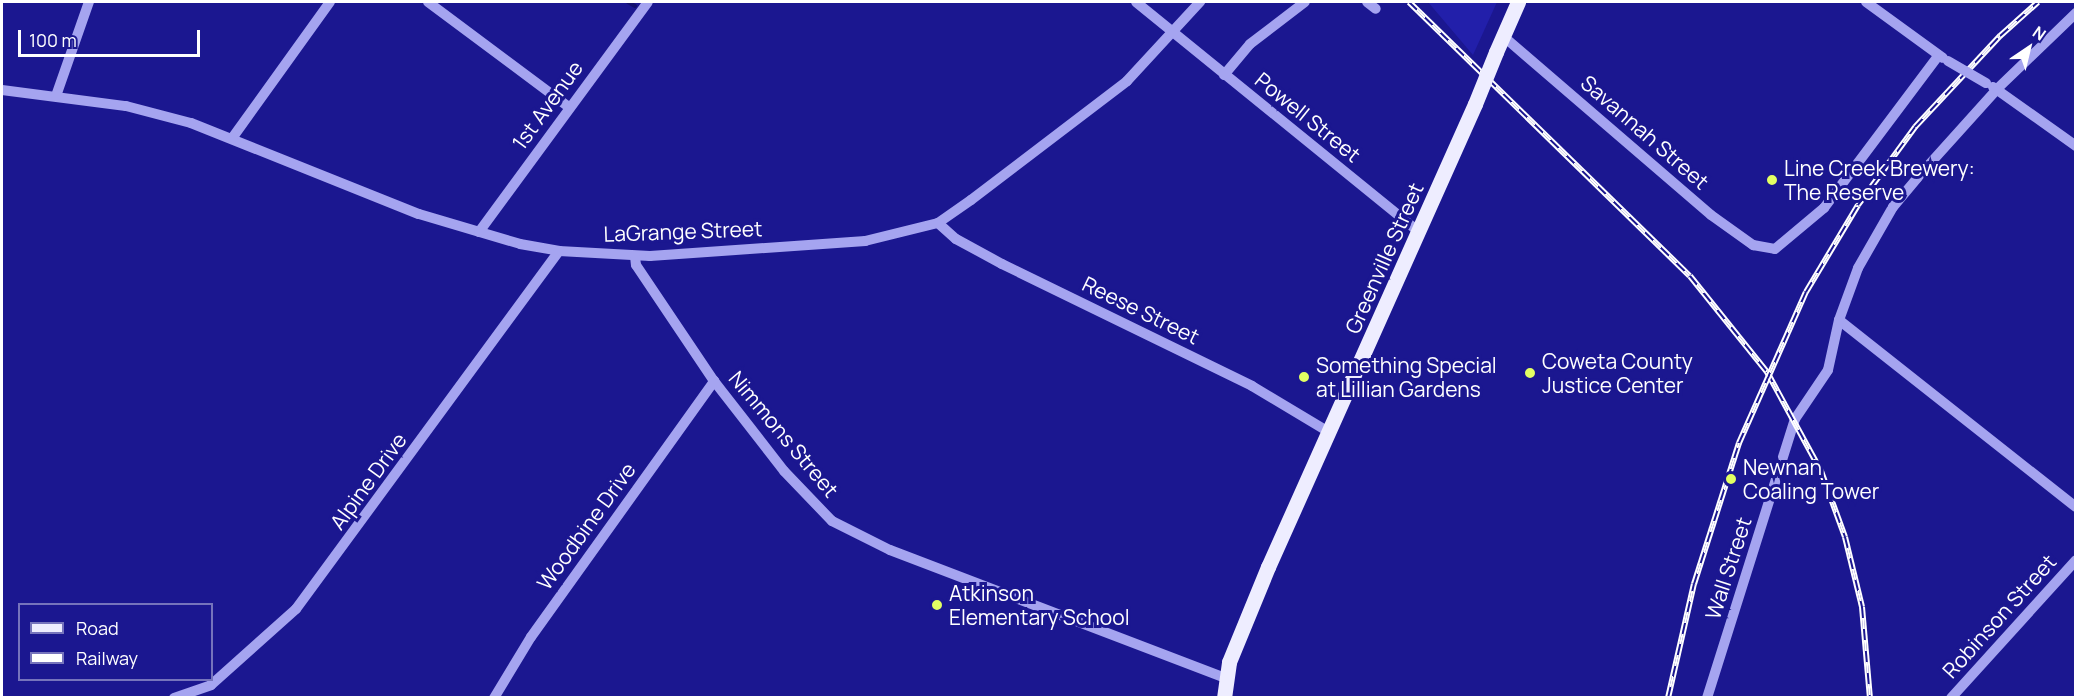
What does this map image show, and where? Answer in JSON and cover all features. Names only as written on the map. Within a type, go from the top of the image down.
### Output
[{"type":"main road","name":"Greenville Street","points":[[1224,698],[1226,678],[1268,567],[1419,232],[1518,2]]},
{"type":"street","points":[[56,96],[89,2]]},
{"type":"street","points":[[233,137],[330,2]]},
{"type":"street","points":[[428,2],[569,106]]},
{"type":"street","name":"1st Avenue","points":[[479,232],[569,106],[648,2]]},
{"type":"street","name":"Powell Street","points":[[1136,2],[1419,232]]},
{"type":"street","name":"LaGrange Street","points":[[2,90],[126,106],[233,137],[419,214],[479,232],[559,251],[635,255],[865,241],[938,223],[1127,81],[1200,2]]},
{"type":"street","points":[[1224,75],[1250,44],[1305,2]]},
{"type":"street","points":[[1866,2],[1943,58],[1997,90],[2076,146]]},
{"type":"street","name":"Wall Street","points":[[1707,698],[1795,419],[1828,370],[1839,320],[1858,268],[1893,207],[1997,90],[2076,13]]},
{"type":"street","name":"Savannah Street","points":[[1503,36],[1711,215],[1753,245],[1775,249],[1795,237],[1824,208],[1943,58]]},
{"type":"street","name":"Reese Street","points":[[938,223],[956,239],[1002,264],[1252,386],[1329,432]]},
{"type":"street","name":"Alpine Drive","points":[[174,698],[211,685],[296,609],[559,251]]},
{"type":"street","name":"Nimmons Street","points":[[635,255],[636,265],[714,381],[784,471],[832,521],[890,550],[1226,678]]},
{"type":"street","points":[[1839,320],[2076,507]]},
{"type":"street","name":"Woodbine Drive","points":[[495,698],[531,637],[714,381]]},
{"type":"street","name":"Robinson Street","points":[[1951,698],[2076,560]]},
{"type":"shaded area","points":[[1428,2],[1497,2],[1473,55]]},
{"type":"waterway","points":[[628,2],[635,6]]},
{"type":"railway","points":[[1409,2],[1690,276],[1767,372],[1821,471],[1845,537],[1862,607],[1870,698]]},
{"type":"railway","points":[[1668,698],[1694,584],[1739,443],[1806,292],[1858,205],[1915,127],[2000,36],[2038,2]]},
{"type":"place","name":"Line Creek Brewery: The Reserve","points":[[1772,180]]},
{"type":"place","name":"Coweta County Justice Center","points":[[1530,373]]},
{"type":"place","name":"Something Special at Lillian Gardens","points":[[1304,377]]},
{"type":"place","name":"Newnan Coaling Tower","points":[[1731,479]]},
{"type":"place","name":"Atkinson Elementary School","points":[[937,605]]}]
